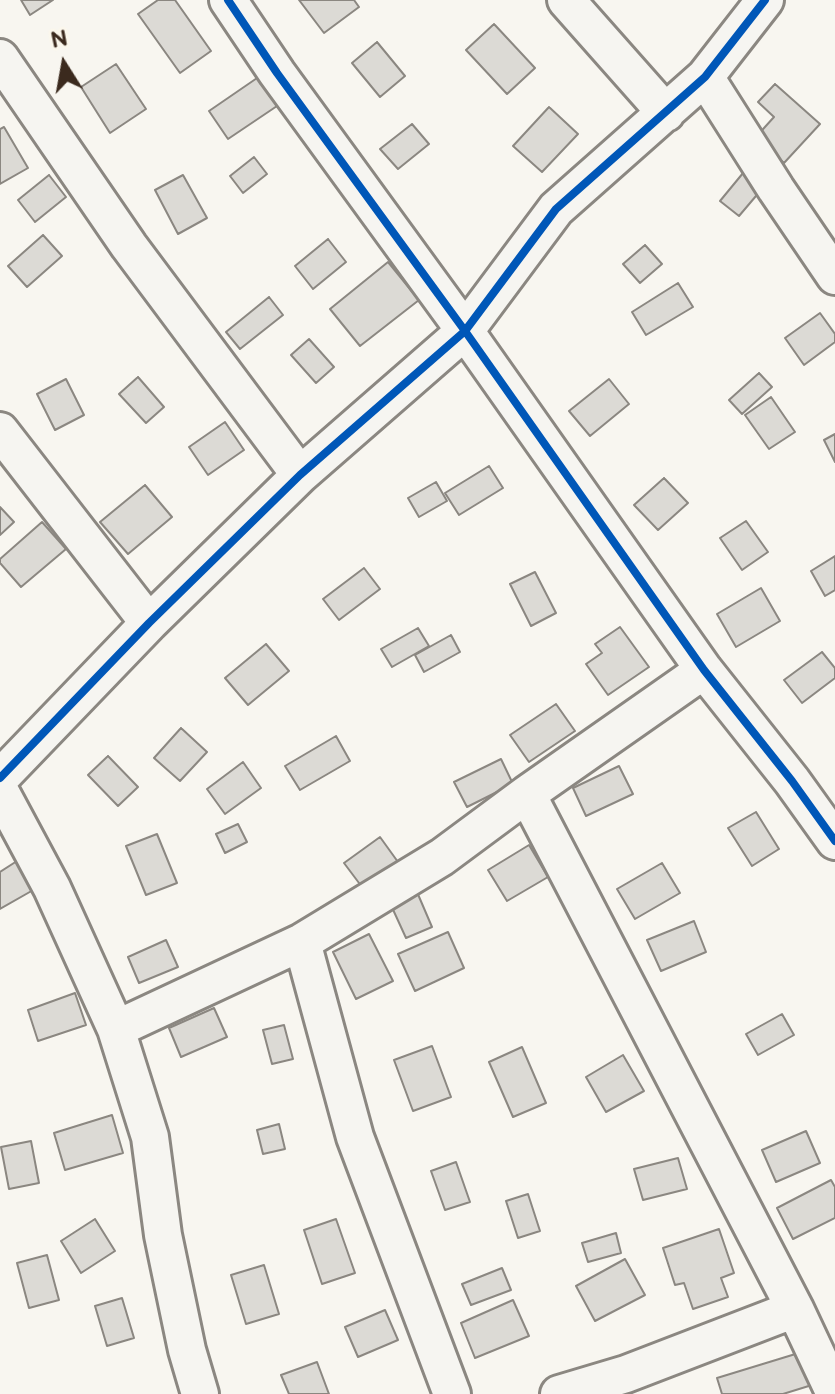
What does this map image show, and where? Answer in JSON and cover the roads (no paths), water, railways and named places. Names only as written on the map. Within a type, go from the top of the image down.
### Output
[{"type":"street","points":[[228,0],[704,670],[835,841]]},
{"type":"street","points":[[566,0],[666,113]]},
{"type":"street","points":[[0,778],[149,623],[300,475],[465,331],[556,209],[705,77],[765,0]]},
{"type":"street","points":[[0,58],[129,246],[300,475]]},
{"type":"street","points":[[705,77],[835,276]]},
{"type":"street","points":[[0,431],[149,623]]},
{"type":"street","points":[[116,1029],[302,942],[442,857],[704,670]]},
{"type":"street","points":[[0,791],[52,888],[116,1029],[150,1137],[163,1235],[187,1350],[200,1394]]},
{"type":"street","points":[[527,794],[795,1309],[835,1394]]},
{"type":"street","points":[[302,942],[355,1137],[452,1394]]},
{"type":"street","points":[[559,1394],[627,1384],[795,1309]]}]
